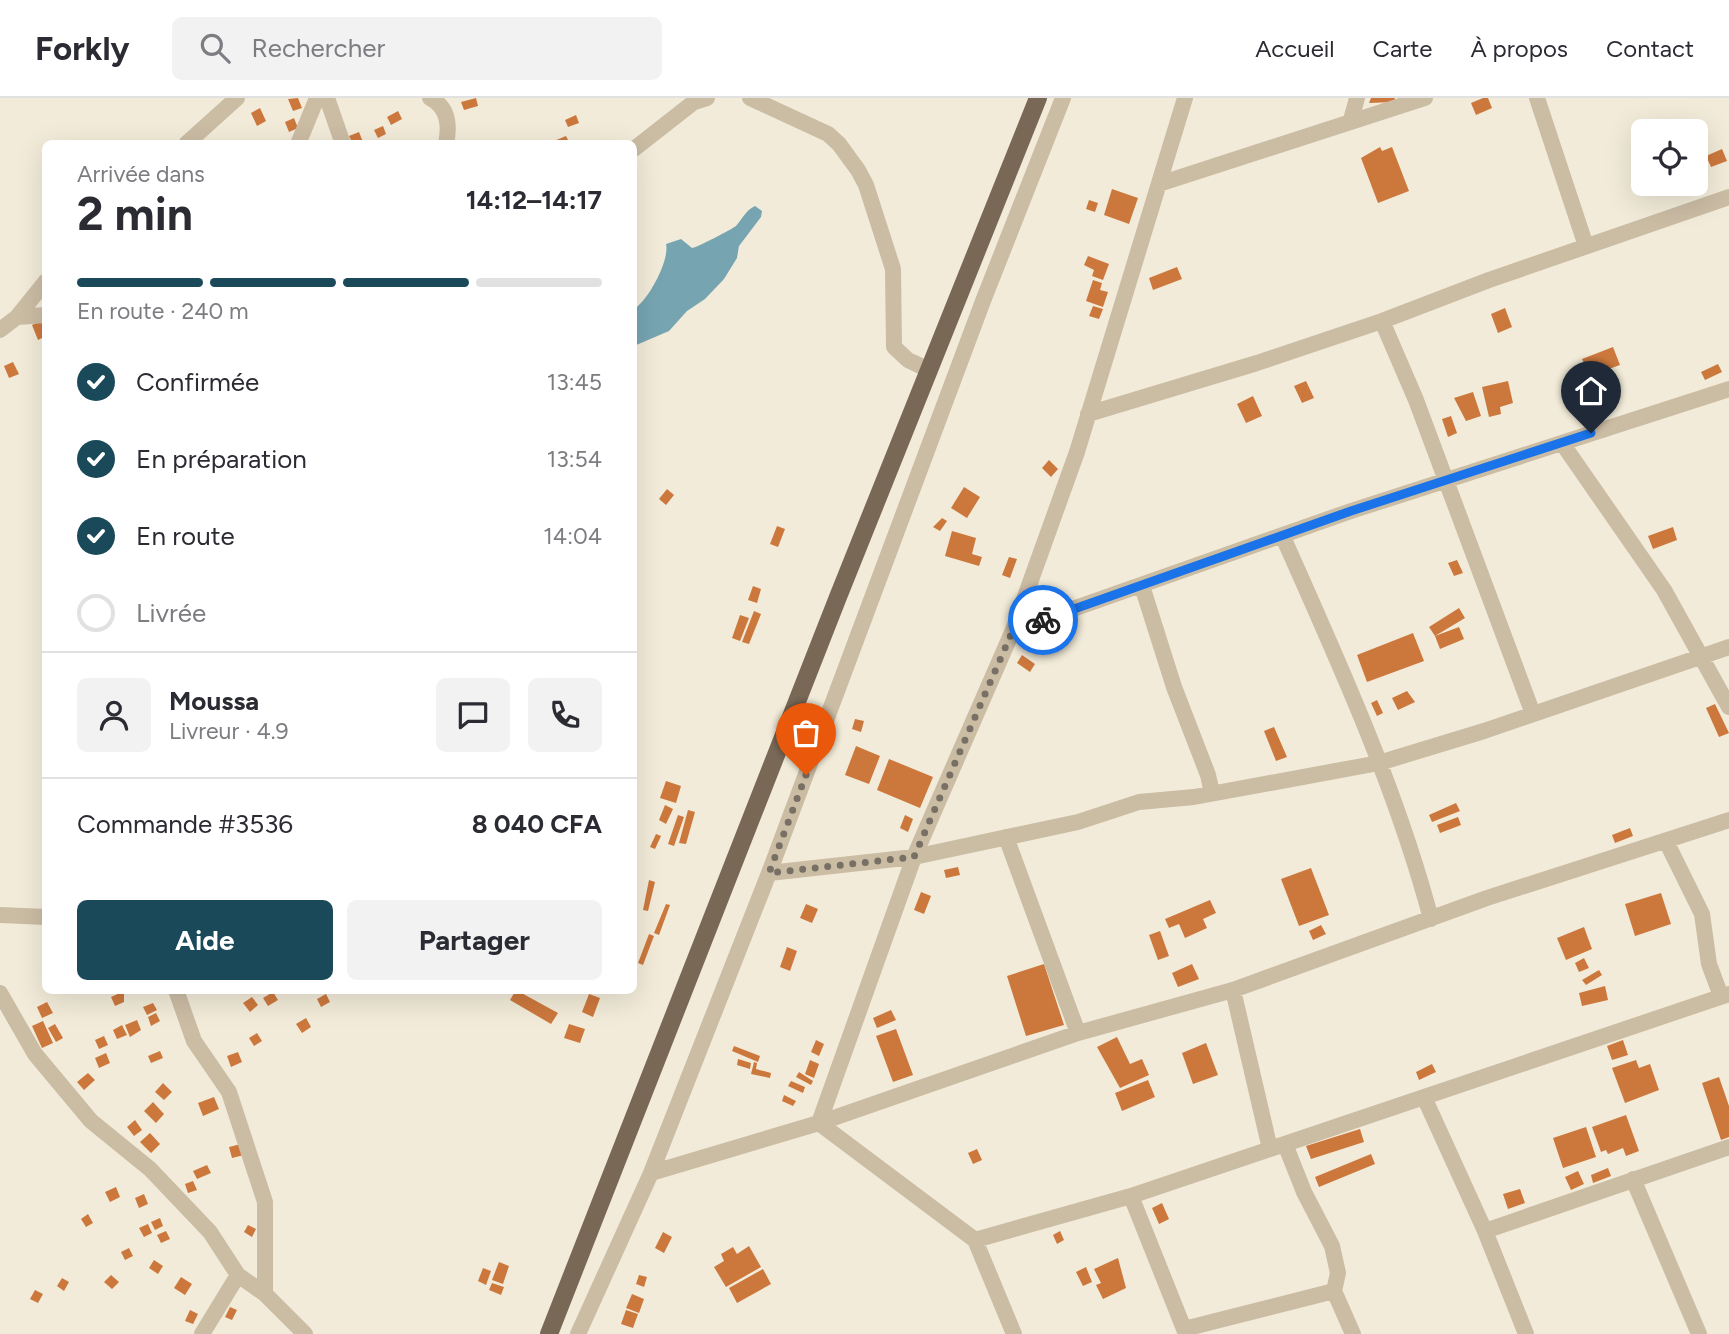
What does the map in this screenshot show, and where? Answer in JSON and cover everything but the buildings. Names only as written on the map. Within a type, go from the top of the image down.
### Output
[{"type":"main road","points":[[549,1334],[1038,98]]},
{"type":"street","points":[[190,140],[237,98]]},
{"type":"street","points":[[300,140],[317,98]]},
{"type":"street","points":[[327,98],[342,140]]},
{"type":"street","points":[[430,98],[439,103],[447,116],[446,140]]},
{"type":"street","points":[[637,147],[694,102],[707,98]]},
{"type":"street","points":[[750,98],[828,134],[858,170],[866,185],[893,269],[894,347],[908,360],[929,370]]},
{"type":"street","points":[[578,1334],[651,1173],[769,873],[983,301],[1063,98]]},
{"type":"street","points":[[818,1123],[914,857],[1013,630],[1088,414],[1185,98]]},
{"type":"street","points":[[1351,120],[1357,98]]},
{"type":"street","points":[[1159,184],[1265,152],[1351,120],[1425,98]]},
{"type":"street","points":[[1537,98],[1586,246]]},
{"type":"street","points":[[1088,414],[1257,363],[1382,321],[1729,197]]},
{"type":"street","points":[[0,330],[17,317],[42,286]]},
{"type":"street","points":[[17,317],[42,314]]},
{"type":"street","points":[[1382,321],[1416,400],[1533,713]]},
{"type":"street","points":[[1013,630],[1445,480],[1729,390]]},
{"type":"street","points":[[1562,443],[1664,590],[1729,707]]},
{"type":"street","points":[[1283,537],[1379,763],[1418,870],[1431,919]]},
{"type":"street","points":[[1142,586],[1212,793]]},
{"type":"street","points":[[769,873],[914,857],[1078,822],[1139,802],[1320,776],[1379,763],[1729,647]]},
{"type":"street","points":[[651,1173],[818,1123],[1078,1033],[1233,990],[1487,898],[1729,820]]},
{"type":"street","points":[[1006,837],[1078,1033]]},
{"type":"street","points":[[975,1240],[1131,1196],[1725,995],[1709,964],[1702,914],[1666,841]]},
{"type":"street","points":[[0,915],[42,917]]},
{"type":"street","points":[[1233,990],[1278,1146],[1332,1246],[1338,1273],[1334,1292],[1353,1334]]},
{"type":"street","points":[[0,993],[19,1032],[92,1121],[150,1169],[210,1232],[238,1275],[265,1294],[305,1334]]},
{"type":"street","points":[[177,994],[194,1041],[229,1092],[265,1202],[265,1294]]},
{"type":"street","points":[[1424,1097],[1485,1231],[1526,1334]]},
{"type":"street","points":[[818,1123],[975,1240],[1014,1334]]},
{"type":"street","points":[[1485,1231],[1729,1147]]},
{"type":"street","points":[[1633,1179],[1699,1334]]},
{"type":"street","points":[[1131,1196],[1185,1331],[1334,1292]]},
{"type":"street","points":[[201,1334],[238,1275]]},
{"type":"water","points":[[755,206],[762,211],[761,217],[739,246],[737,258],[724,279],[705,299],[687,311],[669,331],[637,345],[637,307],[657,280],[665,260],[666,244],[681,239],[692,248],[695,247],[736,226],[746,212]]},
{"type":"way so far","points":[[806,775],[769,873],[914,857],[1013,630],[1043,620]]},
{"type":"route","points":[[1043,620],[1351,511],[1591,433]]}]
